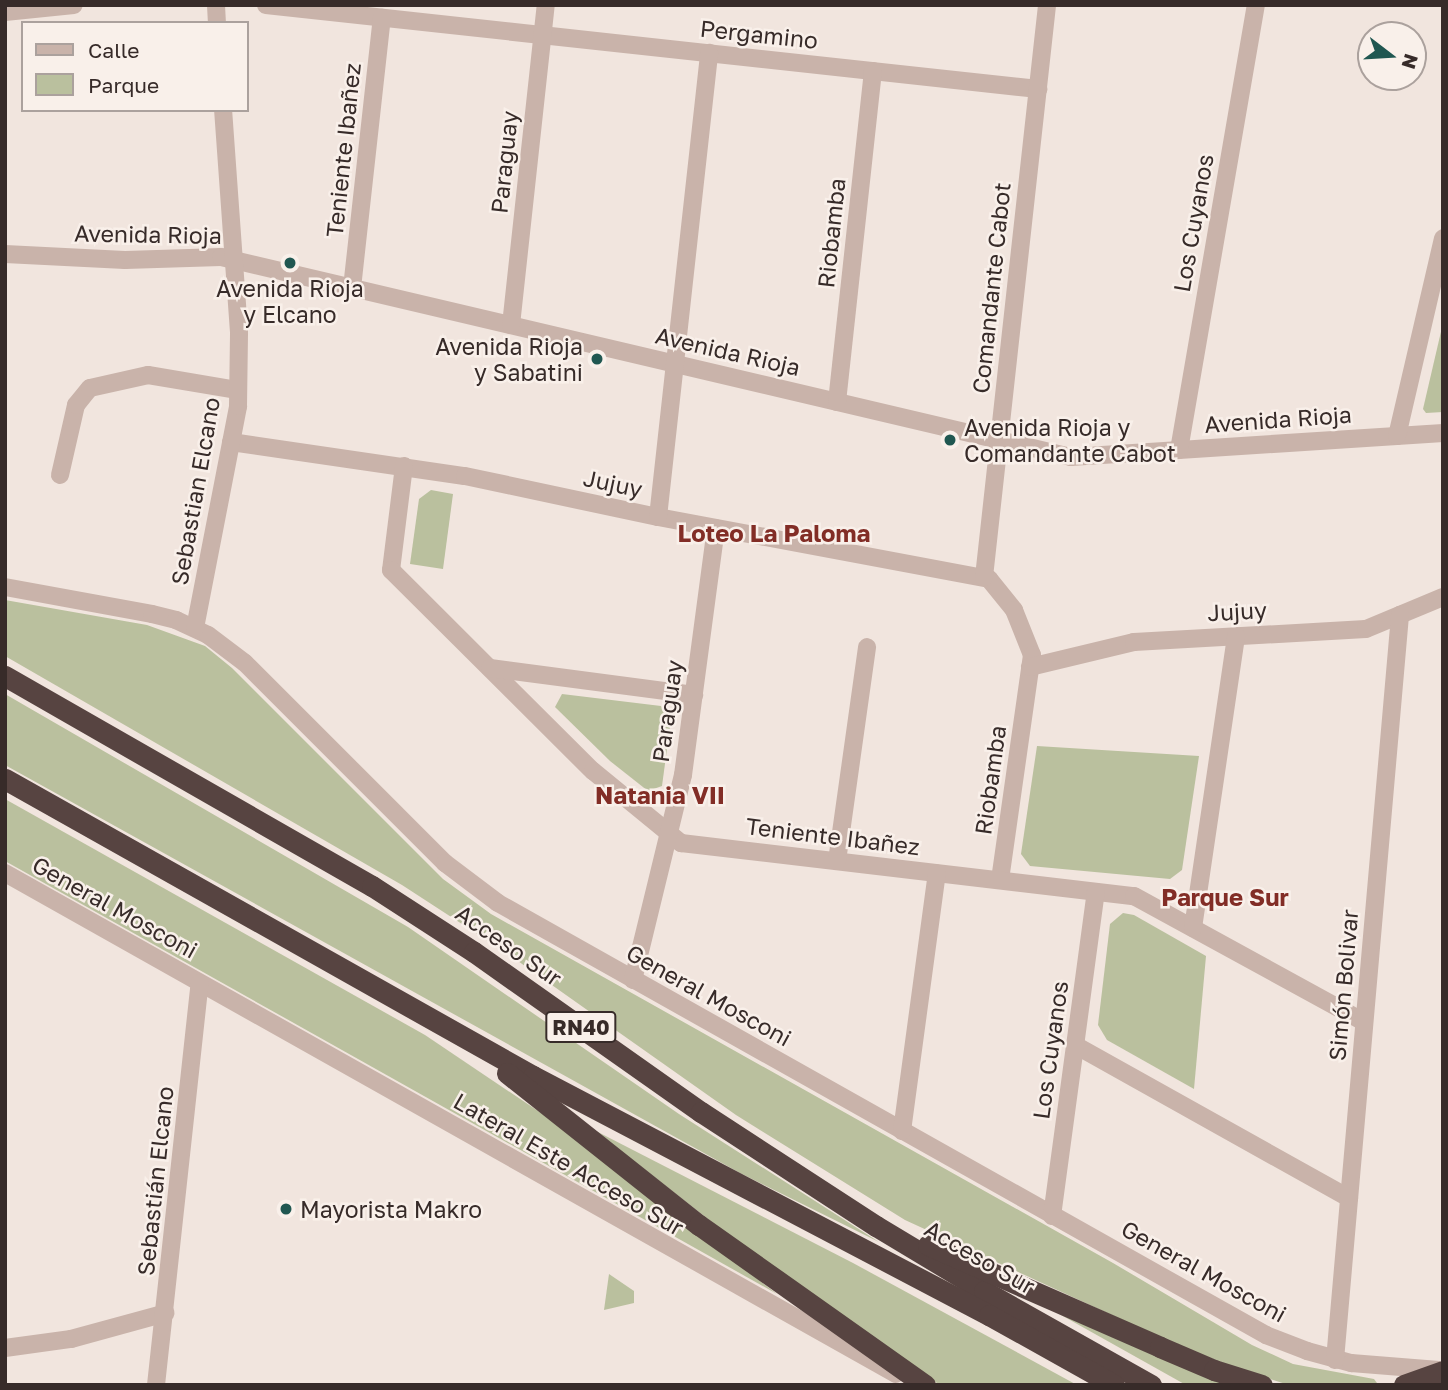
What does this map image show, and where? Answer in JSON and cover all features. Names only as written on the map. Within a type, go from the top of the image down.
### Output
[{"type":"highway","name":"Acceso Sur","points":[[5,676],[372,886],[474,952],[701,1112],[841,1203],[984,1291],[1151,1385]]},
{"type":"highway","name":"Acceso Sur","points":[[5,779],[440,1024],[658,1143],[989,1315],[1114,1385]]},
{"type":"highway","points":[[440,1024],[699,1224],[925,1385]]},
{"type":"highway","points":[[841,1203],[1093,1319],[1214,1370],[1262,1385]]},
{"type":"highway","points":[[1404,1385],[1443,1371]]},
{"type":"street","points":[[5,12],[74,5]]},
{"type":"street","name":"Pergamino","points":[[266,5],[1038,89]]},
{"type":"street","name":"Paraguay","points":[[511,325],[546,5]]},
{"type":"street","name":"Comandante Cabot","points":[[984,577],[1047,5]]},
{"type":"street","name":"Los Cuyanos","points":[[1179,450],[1256,5]]},
{"type":"street","name":"Teniente Ibañez","points":[[352,288],[382,18]]},
{"type":"street","points":[[659,517],[709,53]]},
{"type":"street","name":"Riobamba","points":[[837,402],[873,71]]},
{"type":"street","name":"Sebastian Elcano","points":[[195,628],[231,442],[238,390],[239,332],[223,112]]},
{"type":"street","points":[[1396,436],[1443,238]]},
{"type":"street","name":"Avenida Rioja","points":[[5,254],[125,260],[221,257],[1072,457],[1443,433]]},
{"type":"street","points":[[60,475],[76,405],[90,388],[148,375],[238,390]]},
{"type":"street","name":"Jujuy","points":[[231,442],[404,466],[716,528],[984,577]]},
{"type":"street","name":"Teniente Ibañez","points":[[404,466],[391,570],[593,771],[681,843],[1134,896],[1364,1022]]},
{"type":"street","name":"Paraguay","points":[[634,980],[683,775],[716,528]]},
{"type":"street","name":"Riobamba","points":[[984,577],[996,584],[1020,623],[1032,650],[1000,880]]},
{"type":"street","name":"General Mosconi","points":[[5,587],[152,614],[195,628],[221,643],[246,663],[420,839],[467,882],[634,980],[1266,1335],[1335,1360],[1378,1367],[1443,1371]]},
{"type":"street","name":"Jujuy","points":[[1030,667],[1134,642],[1366,629],[1443,597]]},
{"type":"street","name":"Simón Bolivar","points":[[1335,1360],[1399,615]]},
{"type":"street","points":[[1193,928],[1236,636]]},
{"type":"street","points":[[837,861],[867,647]]},
{"type":"street","points":[[490,668],[694,695]]},
{"type":"street","name":"General Mosconi","points":[[5,873],[200,983]]},
{"type":"street","points":[[902,1131],[937,873]]},
{"type":"street","name":"Los Cuyanos","points":[[1052,1216],[1096,892]]},
{"type":"street","name":"Sebastián Elcano","points":[[156,1385],[166,1313],[200,983]]},
{"type":"street","name":"Lateral Este Acceso Sur","points":[[200,983],[699,1266],[916,1385]]},
{"type":"street","points":[[1075,1045],[1349,1198]]},
{"type":"street","points":[[5,1348],[71,1339],[166,1313]]},
{"type":"green space","points":[[1443,323],[1443,412],[1426,413],[1423,409]]},
{"type":"green space","points":[[431,490],[453,494],[443,569],[410,564],[419,499]]},
{"type":"green space","points":[[5,600],[147,625],[205,646],[232,668],[443,879],[491,914],[1113,1263],[1252,1345],[1293,1364],[1374,1379],[1377,1383],[1289,1385],[1239,1369],[1177,1345],[905,1220],[736,1115],[505,952],[402,885],[5,656]]},
{"type":"green space","points":[[5,694],[408,927],[679,1114],[879,1242],[740,1173],[5,765]]},
{"type":"green space","points":[[562,694],[661,706],[671,719],[662,786],[648,791],[610,761],[555,707]]},
{"type":"green space","points":[[1037,746],[1199,756],[1182,870],[1170,879],[1030,866],[1021,854]]},
{"type":"green space","points":[[5,799],[425,1035],[547,1117],[777,1294],[5,861]]},
{"type":"green space","points":[[1123,913],[1134,915],[1206,956],[1194,1089],[1107,1040],[1098,1025],[1110,924]]},
{"type":"green space","points":[[594,1130],[853,1263],[1077,1385],[940,1385],[818,1305]]},
{"type":"green space","points":[[609,1274],[634,1291],[634,1303],[604,1310]]},
{"type":"green space","points":[[1045,1306],[1237,1385],[1186,1385]]},
{"type":"place","name":"Avenida Rioja y Elcano","points":[[290,263]]},
{"type":"place","name":"Avenida Rioja y Sabatini","points":[[597,359]]},
{"type":"place","name":"Avenida Rioja y Comandante Cabot","points":[[950,440]]},
{"type":"place","name":"Mayorista Makro","points":[[286,1209]]},
{"type":"district","name":"Loteo La Paloma","points":[[774,533]]},
{"type":"district","name":"Natania VII","points":[[660,795]]},
{"type":"district","name":"Parque Sur","points":[[1225,897]]}]
